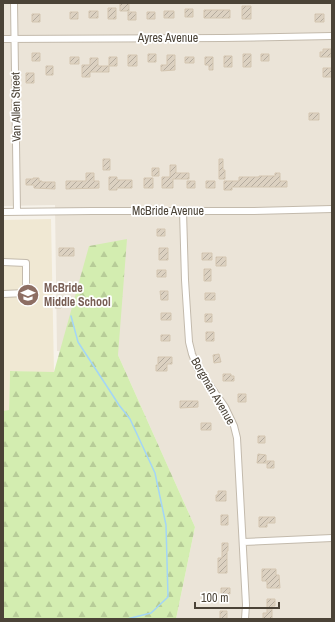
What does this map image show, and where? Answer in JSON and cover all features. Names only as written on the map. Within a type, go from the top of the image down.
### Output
[{"type":"street","name":"Van Allen Street","points":[[14,3],[17,212]]},
{"type":"street","name":"Ayres Avenue","points":[[3,39],[332,36]]},
{"type":"street","name":"McBride Avenue","points":[[3,212],[92,210],[254,211],[332,209]]},
{"type":"street","name":"Borgman Avenue","points":[[182,211],[188,342],[197,367],[225,407],[236,432],[243,542],[246,605],[245,619]]},
{"type":"street","points":[[3,262],[26,263],[26,294],[3,294]]},
{"type":"street","points":[[243,542],[332,538]]},
{"type":"shaded area","points":[[3,3],[332,3],[332,619],[176,619],[195,527],[118,355],[57,351],[55,205],[3,206]]},
{"type":"shaded area","name":"McBride Middle School","points":[[51,219],[54,373],[10,371],[9,411],[3,411],[3,220]]},
{"type":"green space","points":[[127,239],[118,355],[195,527],[176,619],[3,619],[3,411],[9,410],[10,371],[54,372],[89,246]]},
{"type":"building","points":[[120,3],[129,3],[129,11],[120,11]]},
{"type":"building","points":[[242,6],[251,6],[251,19],[242,19]]},
{"type":"building","points":[[108,8],[116,8],[116,19],[108,19]]},
{"type":"building","points":[[185,9],[193,9],[193,17],[185,17]]},
{"type":"building","points":[[204,10],[230,10],[230,18],[204,18]]},
{"type":"building","points":[[89,11],[98,11],[98,18],[89,18]]},
{"type":"building","points":[[164,11],[174,11],[174,18],[164,18]]},
{"type":"building","points":[[70,12],[78,12],[78,19],[70,19]]},
{"type":"building","points":[[128,12],[136,12],[136,20],[128,20]]},
{"type":"building","points":[[147,12],[155,12],[155,19],[147,19]]},
{"type":"building","points":[[32,14],[40,14],[40,22],[32,22]]},
{"type":"building","points":[[315,14],[324,14],[324,22],[315,22]]},
{"type":"building","points":[[323,49],[331,49],[331,57],[320,57],[320,52],[323,52]]},
{"type":"building","points":[[32,53],[40,53],[40,61],[32,61]]},
{"type":"building","points":[[148,54],[156,54],[156,62],[148,62]]},
{"type":"building","points":[[243,54],[251,54],[251,67],[243,67]]},
{"type":"building","points":[[261,54],[269,54],[269,61],[261,61]]},
{"type":"building","points":[[128,55],[137,55],[137,66],[128,66]]},
{"type":"building","points":[[167,55],[175,55],[175,70],[161,71],[161,65],[167,65]]},
{"type":"building","points":[[224,56],[232,56],[232,67],[224,67]]},
{"type":"building","points":[[70,57],[79,57],[79,64],[70,64]]},
{"type":"building","points":[[109,57],[117,57],[117,66],[109,66]]},
{"type":"building","points":[[185,57],[194,57],[194,63],[185,63]]},
{"type":"building","points":[[205,57],[213,57],[213,70],[209,70],[209,65],[205,65]]},
{"type":"building","points":[[90,58],[98,58],[98,66],[109,66],[109,72],[90,72],[90,77],[82,77],[82,65],[90,65]]},
{"type":"building","points":[[46,66],[53,66],[53,75],[46,75]]},
{"type":"building","points":[[323,68],[332,68],[332,77],[323,77]]},
{"type":"building","points":[[26,73],[34,73],[34,83],[26,83]]},
{"type":"building","points":[[309,113],[319,113],[319,120],[309,120]]},
{"type":"building","points":[[103,159],[110,159],[110,170],[103,170]]},
{"type":"building","points":[[219,159],[223,159],[225,179],[219,179]]},
{"type":"building","points":[[170,165],[176,165],[176,173],[189,173],[189,179],[173,179],[173,188],[162,188],[162,177],[170,177]]},
{"type":"building","points":[[152,168],[159,168],[159,176],[152,176]]},
{"type":"building","points":[[86,173],[94,173],[94,181],[99,181],[99,188],[66,189],[66,181],[86,181]]},
{"type":"building","points":[[275,173],[280,173],[280,181],[287,181],[287,187],[232,187],[232,190],[224,190],[224,181],[239,181],[239,177],[275,176]]},
{"type":"building","points":[[109,177],[117,177],[117,180],[132,180],[132,188],[117,188],[117,190],[109,190]]},
{"type":"building","points":[[39,178],[39,181],[42,182],[55,182],[55,189],[34,188],[34,185],[26,185],[26,179]]},
{"type":"building","points":[[144,178],[153,178],[153,188],[144,188]]},
{"type":"building","points":[[187,181],[195,181],[195,188],[187,188]]},
{"type":"building","points":[[206,181],[215,181],[215,188],[206,188]]},
{"type":"building","points":[[157,229],[165,229],[165,236],[157,236]]},
{"type":"building","points":[[59,248],[74,248],[74,256],[59,256]]},
{"type":"building","points":[[159,248],[168,248],[168,260],[159,260]]},
{"type":"building","points":[[202,253],[212,253],[212,260],[202,260]]},
{"type":"building","points":[[216,257],[226,257],[226,266],[216,266]]},
{"type":"building","points":[[204,269],[211,269],[211,281],[204,281]]},
{"type":"building","points":[[157,270],[166,270],[166,277],[157,277]]},
{"type":"building","points":[[160,291],[168,291],[168,300],[161,300]]},
{"type":"building","points":[[205,293],[215,293],[215,300],[205,300]]},
{"type":"building","points":[[55,298],[61,298],[61,308],[55,308]]},
{"type":"building","points":[[161,313],[171,313],[171,320],[161,320]]},
{"type":"building","points":[[205,314],[212,314],[212,322],[205,322]]},
{"type":"building","points":[[206,332],[214,332],[214,341],[206,341]]},
{"type":"building","points":[[161,335],[170,335],[170,341],[161,341]]},
{"type":"building","points":[[219,354],[221,362],[214,363],[213,355]]},
{"type":"building","points":[[158,357],[172,357],[172,364],[167,364],[167,371],[156,371]]},
{"type":"building","points":[[223,374],[231,374],[231,376],[234,376],[234,381],[223,381]]},
{"type":"building","points":[[238,394],[246,394],[246,402],[238,402]]},
{"type":"building","points":[[180,401],[198,401],[198,407],[180,408]]},
{"type":"building","points":[[201,423],[211,423],[211,430],[201,430]]},
{"type":"building","points":[[258,436],[265,436],[265,443],[258,443]]},
{"type":"building","points":[[258,454],[266,455],[266,463],[257,463]]},
{"type":"building","points":[[267,461],[274,461],[274,468],[267,468]]},
{"type":"building","points":[[218,491],[226,491],[226,501],[216,501]]},
{"type":"building","points":[[221,515],[228,515],[228,525],[221,525]]},
{"type":"building","points":[[259,517],[275,517],[275,523],[267,523],[267,527],[259,527]]},
{"type":"building","points":[[222,543],[228,543],[227,573],[218,573],[218,558],[222,558]]},
{"type":"building","points":[[262,569],[276,569],[276,575],[279,575],[280,588],[267,588],[267,581],[262,581]]},
{"type":"building","points":[[221,588],[230,588],[230,594],[226,594],[226,600],[221,600]]},
{"type":"building","points":[[267,599],[275,599],[275,606],[272,606],[272,619],[263,619],[263,613],[267,613]]},
{"type":"building","points":[[220,611],[227,611],[227,619],[220,619]]},
{"type":"waterway","points":[[71,316],[78,342],[119,405],[130,419],[155,473],[166,525],[168,597],[151,613],[127,619]]},
{"type":"place","name":"McBride Middle School","points":[[28,295]]}]
